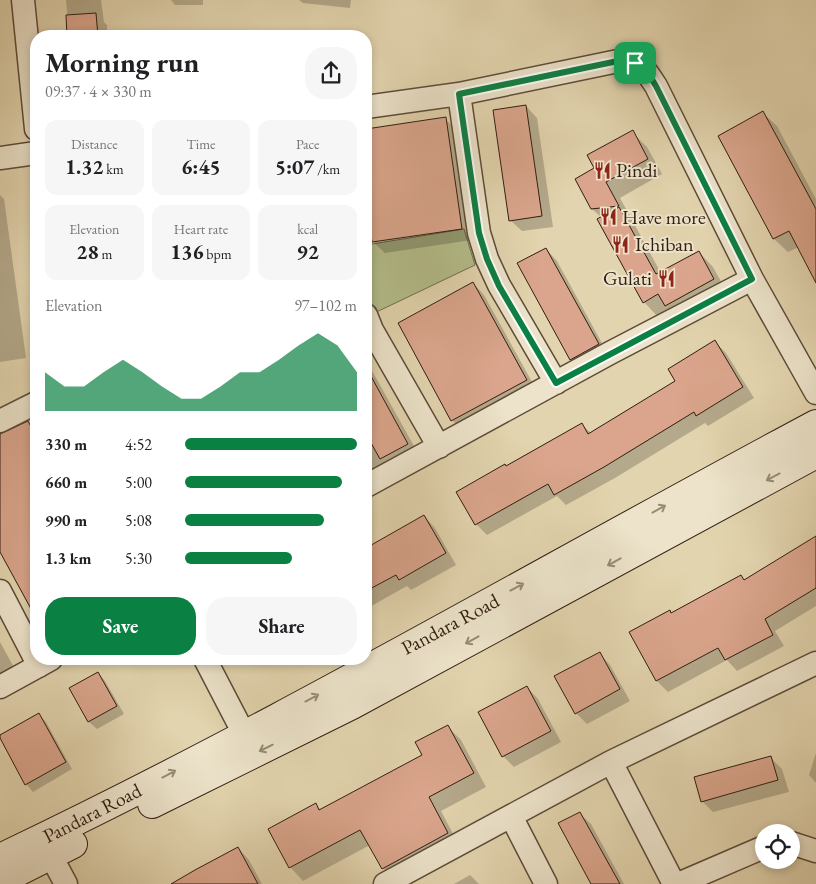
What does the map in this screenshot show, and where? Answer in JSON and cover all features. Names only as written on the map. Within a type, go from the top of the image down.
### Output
[{"type":"main road","name":"Pandara Road","points":[[0,881],[46,847],[116,802],[547,572],[816,424]]},
{"type":"main road","name":"Pandara Road","points":[[0,858],[46,847],[352,705],[816,454]]},
{"type":"street","points":[[23,0],[30,69]]},
{"type":"street","points":[[372,106],[459,94],[618,61],[635,63],[646,70],[656,86],[752,279],[816,393]]},
{"type":"street","points":[[459,94],[479,233],[487,259],[499,286],[556,383]]},
{"type":"street","points":[[0,158],[30,154]]},
{"type":"street","points":[[372,483],[752,279]]},
{"type":"street","points":[[372,330],[439,447]]},
{"type":"street","points":[[0,421],[30,406]]},
{"type":"street","points":[[0,591],[30,638]]},
{"type":"street","points":[[395,882],[611,762],[816,663]]},
{"type":"street","points":[[0,687],[40,665]]},
{"type":"street","points":[[208,665],[244,734]]},
{"type":"street","points":[[611,762],[674,884]]},
{"type":"street","points":[[511,816],[546,884]]},
{"type":"street","points":[[800,846],[816,851]]},
{"type":"street","points":[[46,847],[66,884]]},
{"type":"street","points":[[678,884],[755,851]]},
{"type":"green space","points":[[464,229],[475,265],[372,314],[372,244]]},
{"type":"building","points":[[96,13],[97,30],[67,30],[66,15]]},
{"type":"building","points":[[526,105],[542,216],[509,221],[493,110]]},
{"type":"building","points":[[763,111],[816,209],[816,283],[789,231],[773,239],[718,136]]},
{"type":"building","points":[[446,117],[462,229],[372,242],[372,128]]},
{"type":"building","points":[[633,130],[648,159],[606,182],[619,206],[591,209],[575,179],[594,168],[587,155]]},
{"type":"building","points":[[619,207],[656,274],[699,251],[714,279],[665,306],[658,294],[643,303],[597,219]]},
{"type":"building","points":[[546,248],[599,344],[570,360],[517,263]]},
{"type":"building","points":[[473,282],[527,380],[451,421],[398,323]]},
{"type":"building","points":[[715,340],[743,387],[696,416],[694,412],[554,495],[548,484],[475,525],[456,492],[582,423],[588,434],[675,381],[668,369]]},
{"type":"building","points":[[372,378],[408,444],[380,459],[372,445]]},
{"type":"building","points":[[28,421],[30,425],[30,607],[0,552],[0,434]]},
{"type":"building","points":[[424,515],[446,553],[399,580],[396,575],[372,588],[372,545]]},
{"type":"building","points":[[816,536],[816,588],[765,619],[773,635],[725,660],[718,648],[656,681],[629,632],[670,610],[671,613],[741,575],[744,580]]},
{"type":"building","points":[[600,652],[620,689],[575,714],[554,676]]},
{"type":"building","points":[[98,672],[117,706],[88,722],[69,688]]},
{"type":"building","points":[[527,686],[551,731],[502,757],[478,712]]},
{"type":"building","points":[[39,713],[66,762],[25,785],[0,735]]},
{"type":"building","points":[[448,725],[474,773],[429,797],[448,833],[382,869],[360,830],[289,868],[268,829],[316,803],[319,810],[422,755],[415,742]]},
{"type":"building","points":[[771,756],[778,780],[701,802],[694,777]]},
{"type":"building","points":[[580,812],[620,884],[591,884],[558,823]]},
{"type":"building","points":[[238,847],[258,884],[171,884],[195,870]]},
{"type":"place","name":"Pindi","points":[[602,170]]},
{"type":"place","name":"Have more","points":[[608,217]]},
{"type":"place","name":"Ichiban","points":[[621,244]]},
{"type":"place","name":"Gulati","points":[[666,278]]},
{"type":"route","points":[[618,61],[635,63],[646,70],[656,86],[752,279],[556,383],[499,286],[487,259],[479,233],[459,94],[618,61]]}]
